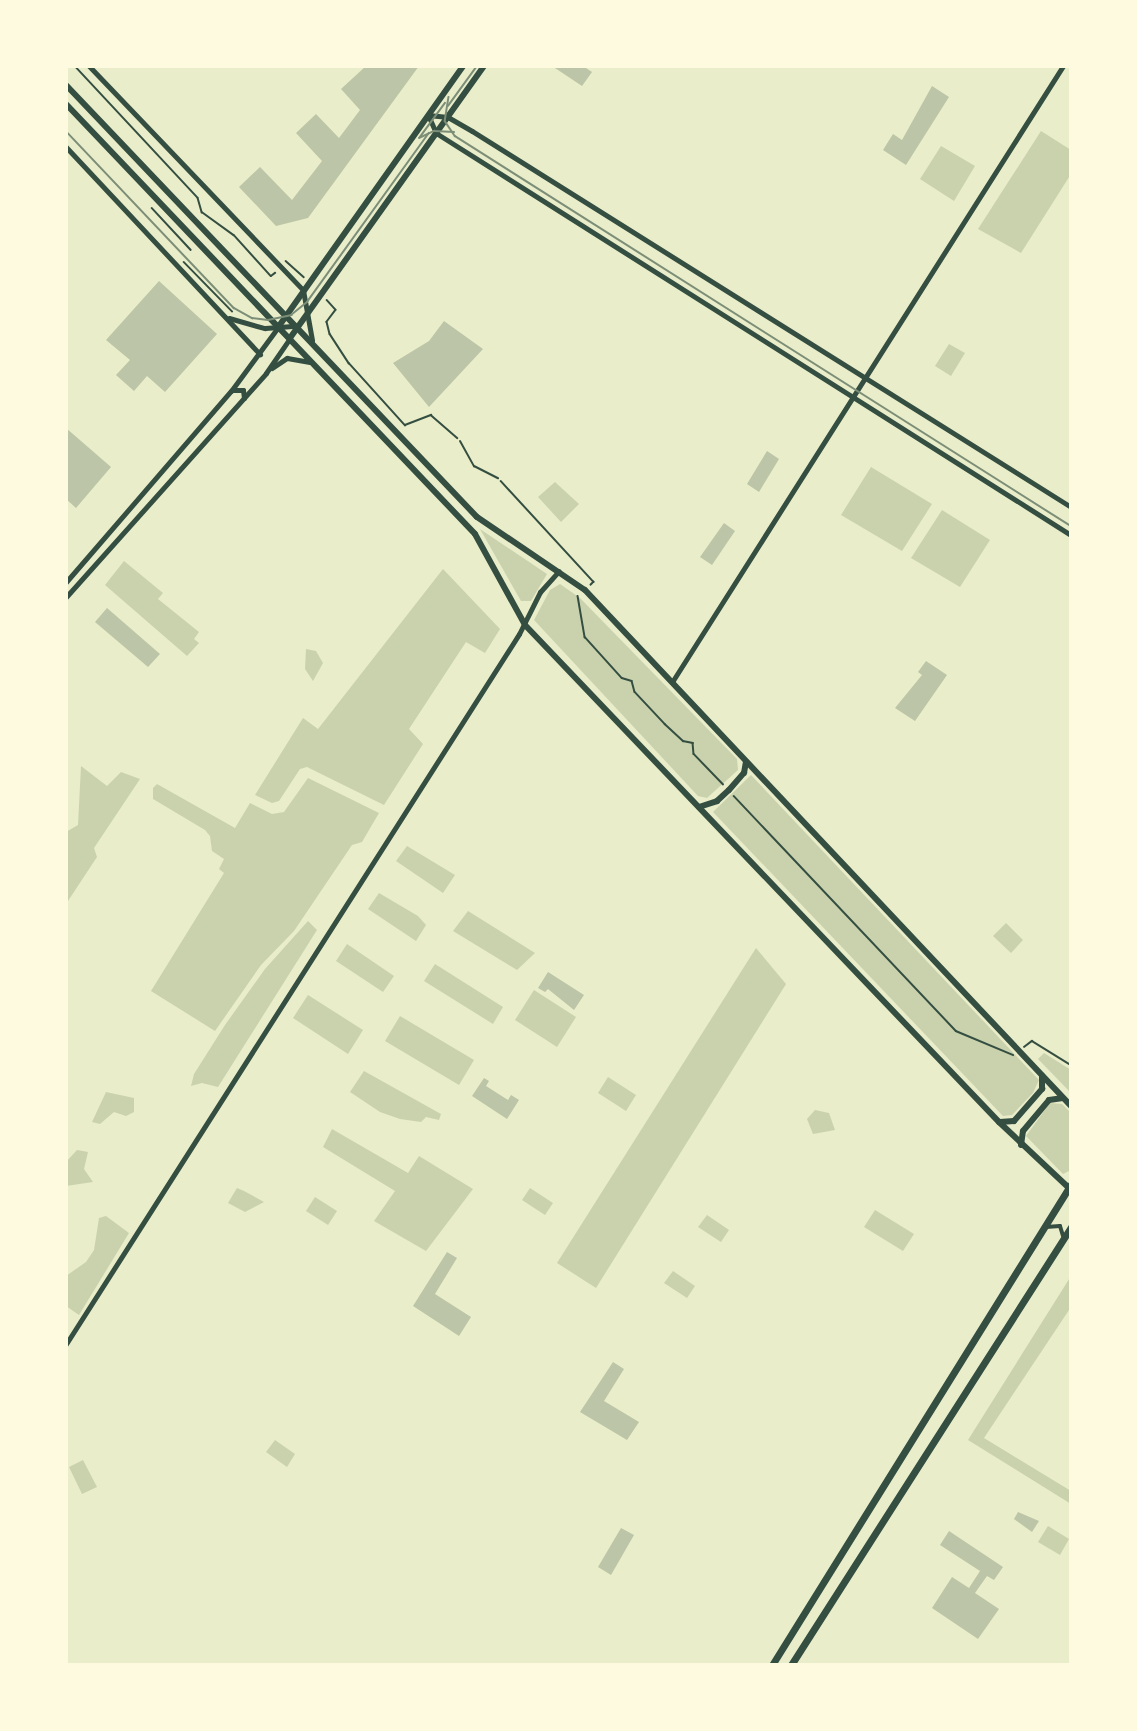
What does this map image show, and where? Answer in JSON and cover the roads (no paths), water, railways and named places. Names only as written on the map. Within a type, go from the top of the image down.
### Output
[{"type":"main road","points":[[279,328],[303,290],[463,66]]},
{"type":"main road","points":[[290,338],[484,66]]},
{"type":"main road","points":[[66,86],[312,340],[477,517],[581,586],[1071,1106]]},
{"type":"main road","points":[[66,104],[475,534],[525,625],[999,1122],[1070,1188],[772,1665]]},
{"type":"main road","points":[[699,807],[717,801],[729,790],[744,773],[746,762]]},
{"type":"main road","points":[[999,1122],[1014,1121],[1041,1089],[1042,1076]]},
{"type":"main road","points":[[1021,1144],[1023,1131],[1049,1100],[1064,1098]]},
{"type":"main road","points":[[791,1665],[1071,1227]]},
{"type":"street","points":[[89,66],[303,290],[312,340]]},
{"type":"street","points":[[672,682],[1063,66]]},
{"type":"street","points":[[1071,507],[448,117],[428,115],[436,133],[1071,535]]},
{"type":"street","points":[[66,147],[228,317],[260,354]]},
{"type":"street","points":[[228,317],[279,328],[298,326]]},
{"type":"street","points":[[66,582],[231,392],[279,328]]},
{"type":"street","points":[[66,597],[266,373],[290,338]]},
{"type":"street","points":[[266,373],[287,358],[311,362]]},
{"type":"street","points":[[231,392],[240,388],[245,393],[243,399]]},
{"type":"street","points":[[66,1344],[525,625],[540,592],[559,571]]},
{"type":"street","points":[[1044,1228],[1060,1226],[1063,1239]]},
{"type":"lane","points":[[460,441],[474,466],[498,478]]},
{"type":"tram line","points":[[448,106],[477,66]]},
{"type":"tram line","points":[[449,97],[445,121],[455,136],[1071,526]]},
{"type":"tram line","points":[[420,137],[445,103]]},
{"type":"tram line","points":[[66,131],[234,308],[252,318],[268,320],[291,315],[307,302],[429,133]]},
{"type":"tram line","points":[[419,138],[434,131],[454,132]]}]
